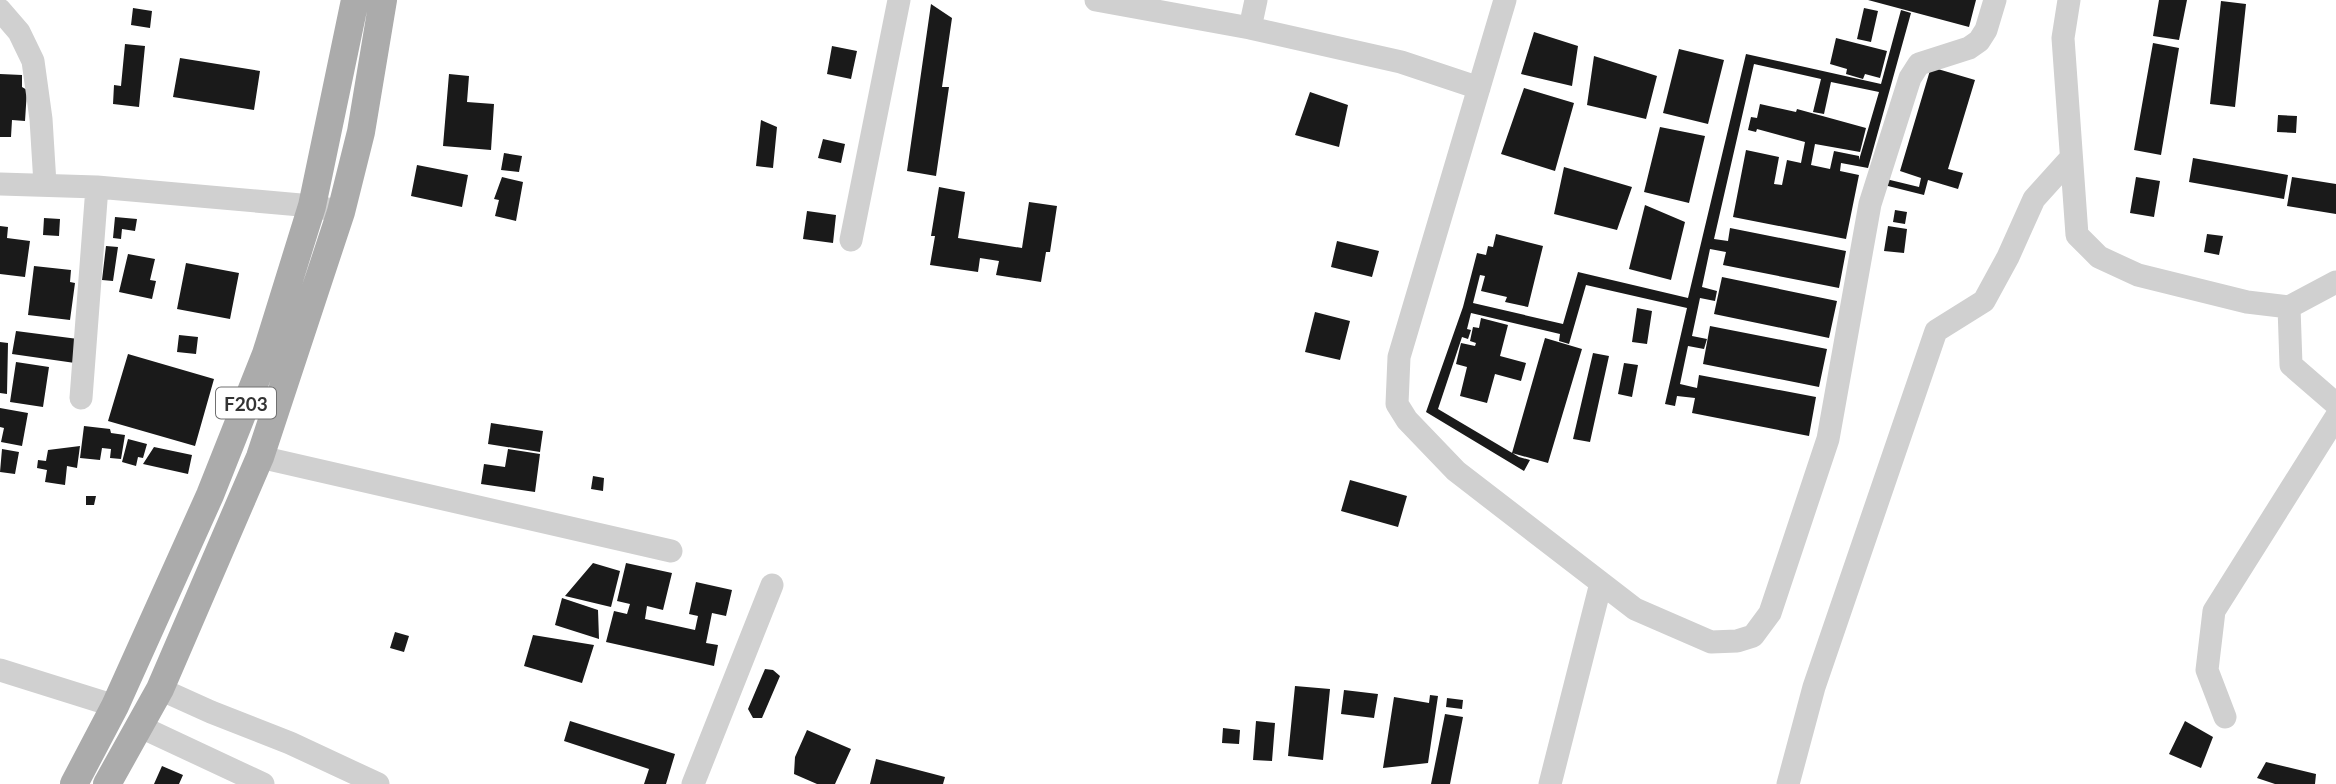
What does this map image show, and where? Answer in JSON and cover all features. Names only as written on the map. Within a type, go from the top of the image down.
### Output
[{"type":"main road","name":"F203","points":[[74,784],[115,706],[210,495],[266,354],[312,206],[355,0]]},
{"type":"main road","name":"F203","points":[[107,784],[160,688],[260,457],[341,212],[361,132],[383,0]]},
{"type":"street","points":[[851,240],[899,0]]},
{"type":"street","points":[[1096,0],[1251,28],[1401,62],[1479,88]]},
{"type":"street","points":[[1251,28],[1256,0]]},
{"type":"street","points":[[1505,0],[1399,358],[1397,404],[1407,420],[1456,471],[1635,609],[1711,642],[1737,641],[1752,636],[1770,613],[1828,439],[1870,204],[1910,78],[1919,64],[1969,48],[1979,41],[1986,30],[1996,0]]},
{"type":"street","points":[[2069,0],[2063,38],[2077,235],[2099,257],[2138,275],[2247,302],[2289,307],[2336,282]]},
{"type":"street","points":[[0,10],[19,32],[33,61],[41,119],[45,184]]},
{"type":"street","points":[[1788,784],[1814,687],[1936,331],[1984,301],[2008,257],[2034,199],[2071,158]]},
{"type":"street","points":[[0,184],[97,187],[312,206],[341,212]]},
{"type":"street","points":[[81,398],[97,187]]},
{"type":"street","points":[[2289,307],[2291,365],[2336,404]]},
{"type":"street","points":[[2225,718],[2207,670],[2214,611],[2336,417]]},
{"type":"street","points":[[260,457],[671,551]]},
{"type":"street","points":[[1550,784],[1601,583]]},
{"type":"street","points":[[692,784],[772,585]]},
{"type":"street","points":[[0,670],[115,706]]},
{"type":"street","points":[[160,688],[378,784]]},
{"type":"street","points":[[139,726],[263,784]]},
{"type":"building","points":[[1868,0],[1976,0],[1969,27]]},
{"type":"building","points":[[2159,0],[2187,0],[2179,40],[2153,36]]},
{"type":"building","points":[[2221,1],[2246,4],[2235,107],[2210,104]]},
{"type":"building","points":[[931,4],[952,18],[942,87],[949,87],[936,176],[907,171]]},
{"type":"building","points":[[133,8],[152,11],[150,28],[131,25]]},
{"type":"building","points":[[1864,8],[1878,11],[1871,42],[1857,39]]},
{"type":"building","points":[[1901,10],[1911,13],[1868,168],[1841,163],[1840,171],[1859,175],[1846,239],[1733,217],[1746,150],[1779,157],[1774,184],[1782,185],[1787,160],[1801,163],[1805,142],[1757,129],[1756,132],[1748,130],[1751,117],[1757,118],[1760,104],[1796,112],[1797,109],[1866,128],[1860,152],[1815,144],[1811,165],[1830,169],[1834,151],[1859,156],[1859,160],[1879,92],[1831,82],[1824,114],[1813,112],[1821,79],[1754,64],[1714,239],[1728,241],[1730,228],[1846,251],[1839,288],[1723,265],[1726,252],[1710,249],[1702,287],[1717,291],[1715,301],[1700,298],[1692,336],[1707,339],[1704,349],[1688,346],[1680,384],[1697,388],[1699,375],[1816,397],[1809,436],[1692,413],[1695,398],[1677,396],[1675,406],[1665,404],[1687,308],[1586,285],[1569,344],[1559,341],[1560,334],[1471,313],[1467,329],[1471,330],[1468,339],[1462,337],[1438,409],[1519,457],[1530,460],[1524,471],[1426,412],[1463,307],[1477,253],[1486,255],[1488,246],[1493,247],[1496,234],[1543,246],[1528,307],[1505,302],[1507,297],[1481,291],[1485,276],[1480,275],[1473,303],[1563,324],[1578,272],[1688,298],[1746,54],[1881,84]]},
{"type":"building","points":[[1534,32],[1578,46],[1572,86],[1521,74]]},
{"type":"building","points":[[1836,38],[1887,51],[1880,78],[1865,74],[1863,79],[1846,74],[1847,69],[1830,64]]},
{"type":"building","points":[[2153,43],[2179,48],[2161,155],[2134,150]]},
{"type":"building","points":[[125,44],[145,46],[139,107],[113,104],[114,85],[121,86]]},
{"type":"building","points":[[832,46],[857,51],[851,79],[827,74]]},
{"type":"building","points":[[1679,49],[1724,60],[1708,124],[1663,113]]},
{"type":"building","points":[[1594,56],[1657,76],[1646,119],[1587,105]]},
{"type":"building","points":[[180,58],[260,71],[254,110],[173,97]]},
{"type":"building","points":[[1931,67],[1975,80],[1948,169],[1963,173],[1958,189],[1928,180],[1924,195],[1884,185],[1886,179],[1919,187],[1921,178],[1900,171]]},
{"type":"building","points":[[0,74],[22,75],[22,87],[27,90],[25,121],[12,120],[11,137],[0,137]]},
{"type":"building","points":[[449,74],[469,76],[467,102],[494,104],[491,150],[443,146]]},
{"type":"building","points":[[1524,88],[1574,103],[1555,171],[1501,154]]},
{"type":"building","points":[[1310,92],[1348,105],[1339,147],[1295,135]]},
{"type":"building","points":[[2278,115],[2297,116],[2296,133],[2277,132]]},
{"type":"building","points":[[761,120],[777,127],[773,168],[756,166]]},
{"type":"building","points":[[1660,127],[1705,136],[1689,203],[1644,192]]},
{"type":"building","points":[[823,139],[845,144],[841,163],[818,158]]},
{"type":"building","points":[[504,153],[522,156],[519,172],[501,170]]},
{"type":"building","points":[[2193,158],[2288,175],[2284,199],[2189,182]]},
{"type":"building","points":[[417,165],[468,175],[462,207],[411,196]]},
{"type":"building","points":[[1564,167],[1632,187],[1617,230],[1554,214]]},
{"type":"building","points":[[502,177],[523,182],[516,221],[495,216],[499,200],[494,199]]},
{"type":"building","points":[[2136,177],[2160,181],[2154,217],[2130,213]]},
{"type":"building","points":[[2292,177],[2336,184],[2336,214],[2287,206]]},
{"type":"building","points":[[939,187],[965,192],[958,238],[1022,248],[1029,202],[1057,206],[1050,252],[1046,252],[1041,282],[996,275],[999,261],[980,258],[978,272],[930,265],[935,236],[931,236]]},
{"type":"building","points":[[1645,205],[1685,222],[1671,280],[1629,269]]},
{"type":"building","points":[[1895,210],[1907,212],[1905,224],[1893,222]]},
{"type":"building","points":[[807,211],[836,215],[833,243],[803,239]]},
{"type":"building","points":[[115,217],[137,219],[135,231],[122,229],[121,239],[113,238]]},
{"type":"building","points":[[44,218],[60,219],[59,236],[43,235]]},
{"type":"building","points":[[0,226],[8,227],[7,238],[30,241],[25,277],[0,274]]},
{"type":"building","points":[[1888,226],[1907,229],[1904,253],[1884,251]]},
{"type":"building","points":[[2207,234],[2223,236],[2219,255],[2204,252]]},
{"type":"building","points":[[1337,241],[1379,251],[1372,277],[1331,267]]},
{"type":"building","points":[[106,246],[118,247],[113,281],[102,280]]},
{"type":"building","points":[[128,254],[155,259],[150,280],[156,281],[152,299],[119,292]]},
{"type":"building","points":[[186,263],[239,273],[230,319],[177,309]]},
{"type":"building","points":[[34,266],[71,270],[70,282],[75,283],[70,320],[28,315]]},
{"type":"building","points":[[1722,277],[1837,301],[1829,338],[1714,314]]},
{"type":"building","points":[[1637,308],[1652,311],[1647,344],[1632,342]]},
{"type":"building","points":[[1315,312],[1350,321],[1340,360],[1305,352]]},
{"type":"building","points":[[1481,318],[1508,325],[1500,356],[1526,363],[1521,381],[1495,374],[1487,403],[1460,396],[1467,367],[1456,364],[1461,343],[1475,346],[1476,343],[1470,341],[1473,327],[1479,328]]},
{"type":"building","points":[[1710,326],[1827,349],[1819,387],[1703,364]]},
{"type":"building","points":[[16,331],[78,339],[75,363],[12,354]]},
{"type":"building","points":[[179,335],[198,337],[196,354],[177,352]]},
{"type":"building","points":[[1545,338],[1582,349],[1548,463],[1512,453]]},
{"type":"building","points":[[0,342],[8,343],[7,394],[0,393]]},
{"type":"building","points":[[1593,353],[1609,356],[1590,442],[1573,439]]},
{"type":"building","points":[[128,354],[214,379],[195,446],[108,421]]},
{"type":"building","points":[[16,362],[49,367],[43,407],[10,402]]},
{"type":"building","points":[[1624,363],[1638,365],[1632,397],[1618,394]]},
{"type":"building","points":[[0,408],[28,413],[22,446],[1,442],[4,428],[0,427]]},
{"type":"building","points":[[491,423],[543,431],[540,452],[488,444]]},
{"type":"building","points":[[84,426],[110,429],[111,433],[125,435],[121,459],[110,458],[111,449],[102,448],[100,460],[80,458]]},
{"type":"building","points":[[128,439],[147,444],[143,458],[138,457],[136,466],[122,462]]},
{"type":"building","points":[[80,446],[77,468],[67,466],[65,485],[45,482],[47,470],[37,468],[38,460],[46,461],[48,450]]},
{"type":"building","points":[[154,447],[192,455],[188,474],[143,464]]},
{"type":"building","points":[[2,449],[19,452],[15,474],[0,472]]},
{"type":"building","points":[[508,449],[540,454],[535,492],[481,484],[484,464],[505,467]]},
{"type":"building","points":[[593,476],[604,478],[603,491],[591,489]]},
{"type":"building","points":[[1350,480],[1407,496],[1398,527],[1341,511]]},
{"type":"building","points":[[86,496],[96,496],[94,505],[86,505]]},
{"type":"building","points":[[593,563],[620,571],[611,607],[565,596]]},
{"type":"building","points":[[626,563],[672,573],[663,610],[647,606],[645,619],[695,630],[698,616],[689,614],[696,582],[732,590],[726,616],[712,613],[706,643],[718,645],[714,666],[606,642],[614,611],[627,614],[630,604],[617,601]]},
{"type":"building","points":[[562,598],[598,610],[599,639],[555,625]]},
{"type":"building","points":[[395,632],[409,636],[404,652],[390,648]]},
{"type":"building","points":[[533,635],[594,645],[582,683],[524,666]]},
{"type":"building","points":[[765,669],[773,670],[780,676],[762,718],[753,718],[748,709]]},
{"type":"building","points":[[1295,686],[1330,689],[1323,760],[1288,756]]},
{"type":"building","points":[[1344,690],[1378,694],[1374,718],[1341,714]]},
{"type":"building","points":[[1430,695],[1438,696],[1428,763],[1383,768],[1394,697],[1429,703]]},
{"type":"building","points":[[1447,698],[1463,700],[1462,709],[1446,707]]},
{"type":"building","points":[[1445,714],[1463,717],[1450,784],[1431,784]]},
{"type":"building","points":[[570,721],[675,754],[666,784],[644,784],[649,769],[564,741]]},
{"type":"building","points":[[1256,721],[1275,723],[1272,761],[1253,760]]},
{"type":"building","points":[[2185,721],[2213,737],[2201,768],[2169,754]]},
{"type":"building","points":[[1223,728],[1240,730],[1239,744],[1222,743]]},
{"type":"building","points":[[807,730],[851,749],[835,784],[817,784],[794,774],[795,757]]},
{"type":"building","points":[[876,759],[945,777],[943,784],[870,784]]},
{"type":"building","points":[[2266,762],[2316,774],[2315,784],[2275,784],[2257,778]]},
{"type":"building","points":[[162,766],[183,775],[179,784],[154,784]]}]
